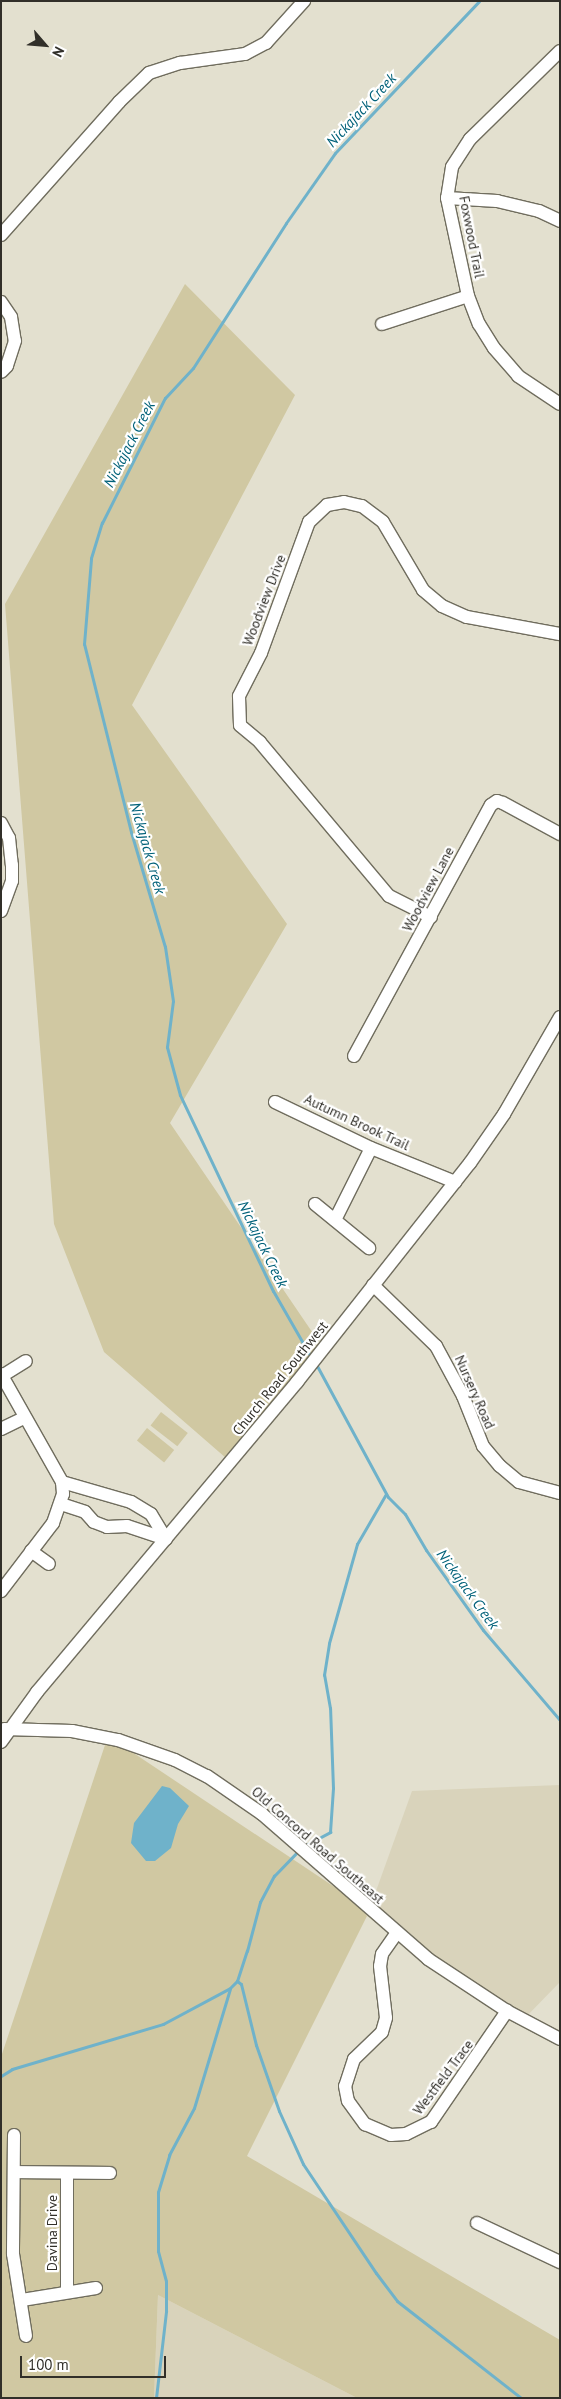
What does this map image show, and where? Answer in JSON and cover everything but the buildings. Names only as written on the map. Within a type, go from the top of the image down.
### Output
[{"type":"street","points":[[1,235],[118,102],[149,73],[180,62],[245,54],[266,43],[304,1]]},
{"type":"street","name":"Foxwood Trail","points":[[560,51],[470,139],[452,167],[447,198],[468,296],[479,324],[506,363],[533,388],[560,404]]},
{"type":"street","points":[[447,198],[497,202],[539,211],[560,221]]},
{"type":"street","points":[[382,324],[468,296]]},
{"type":"street","points":[[1,302],[11,317],[16,341],[7,366],[1,372]]},
{"type":"street","name":"Woodview Drive","points":[[431,917],[389,896],[260,742],[240,725],[239,696],[260,653],[309,522],[326,505],[344,502],[362,506],[383,522],[422,590],[442,606],[494,623],[560,634]]},
{"type":"street","name":"Woodview Lane","points":[[354,1056],[491,805],[503,803],[560,834]]},
{"type":"street","points":[[1,823],[9,838],[12,881],[1,911]]},
{"type":"street","name":"Church Road Southwest","points":[[1,1742],[5,1729],[297,1382],[455,1182],[504,1114],[560,1017]]},
{"type":"street","name":"Autumn Brook Trail","points":[[275,1102],[371,1148],[455,1182]]},
{"type":"street","points":[[335,1220],[371,1148]]},
{"type":"street","points":[[315,1204],[370,1248]]},
{"type":"street","name":"Nursery Road","points":[[373,1285],[436,1346],[463,1396],[483,1446],[500,1466],[519,1482],[560,1493]]},
{"type":"street","points":[[1,1591],[53,1523],[62,1504],[62,1482],[24,1418],[2,1375],[26,1361]]},
{"type":"street","points":[[1,1429],[24,1418]]},
{"type":"street","points":[[62,1482],[97,1491],[141,1508],[151,1514],[166,1539]]},
{"type":"street","points":[[85,1512],[97,1491]]},
{"type":"street","points":[[62,1504],[85,1512],[94,1522],[107,1527],[127,1526],[166,1539]]},
{"type":"street","points":[[31,1551],[49,1564]]},
{"type":"street","name":"Old Concord Road Southeast","points":[[5,1729],[72,1731],[118,1740],[152,1751],[221,1784],[285,1834],[396,1934],[456,1979],[507,2011],[560,2039]]},
{"type":"street","name":"Westfield Trace","points":[[396,1934],[382,1954],[380,1966],[386,2018],[382,2032],[354,2059],[346,2086],[348,2101],[365,2124],[384,2133],[406,2134],[431,2122],[507,2011]]},
{"type":"street","points":[[14,2135],[15,2172],[7,2255],[22,2300],[26,2336]]},
{"type":"street","points":[[15,2172],[110,2173]]},
{"type":"street","name":"Davina Drive","points":[[66,2174],[67,2292]]},
{"type":"street","points":[[477,2223],[560,2262]]},
{"type":"street","points":[[22,2300],[96,2288]]},
{"type":"shaded area","points":[[185,284],[295,395],[132,705],[287,924],[170,1123],[323,1348],[234,1465],[104,1352],[54,1224],[5,604]]},
{"type":"shaded area","points":[[161,1412],[188,1433],[177,1446],[151,1425]]},
{"type":"shaded area","points":[[147,1428],[174,1450],[164,1462],[137,1440]]},
{"type":"shaded area","points":[[108,1736],[357,1902],[367,1916],[247,2156],[560,2340],[560,2398],[357,2398],[158,2295],[154,2398],[1,2398],[1,2057]]},
{"type":"shaded area","points":[[560,1785],[560,1982],[524,2019],[367,1916],[412,1791]]},
{"type":"shaded area","points":[[158,2295],[357,2398],[154,2398]]},
{"type":"water","points":[[162,1786],[170,1788],[189,1806],[178,1824],[171,1848],[155,1861],[146,1861],[131,1843],[134,1823]]},
{"type":"waterway","name":"Nickajack Creek","points":[[311,1357],[273,1291],[180,1095],[167,1047],[173,1001],[165,947],[131,832],[84,644],[91,558],[102,523],[165,398],[193,368],[286,223],[335,153],[479,1]]},
{"type":"waterway","name":"Nickajack Creek","points":[[316,1364],[388,1497],[405,1514],[426,1550],[483,1630],[560,1720]]},
{"type":"waterway","points":[[304,1846],[330,1832],[333,1788],[330,1708],[324,1675],[329,1643],[357,1544],[386,1494]]},
{"type":"waterway","points":[[1,2076],[12,2069],[163,2024],[230,1988],[237,1981],[260,1902],[274,1876],[299,1850]]},
{"type":"waterway","points":[[237,1981],[241,1984],[256,2045],[279,2111],[303,2164],[376,2273],[397,2301],[521,2398]]},
{"type":"waterway","points":[[156,2398],[166,2311],[166,2281],[158,2251],[158,2192],[169,2155],[194,2108],[230,1989]]}]
